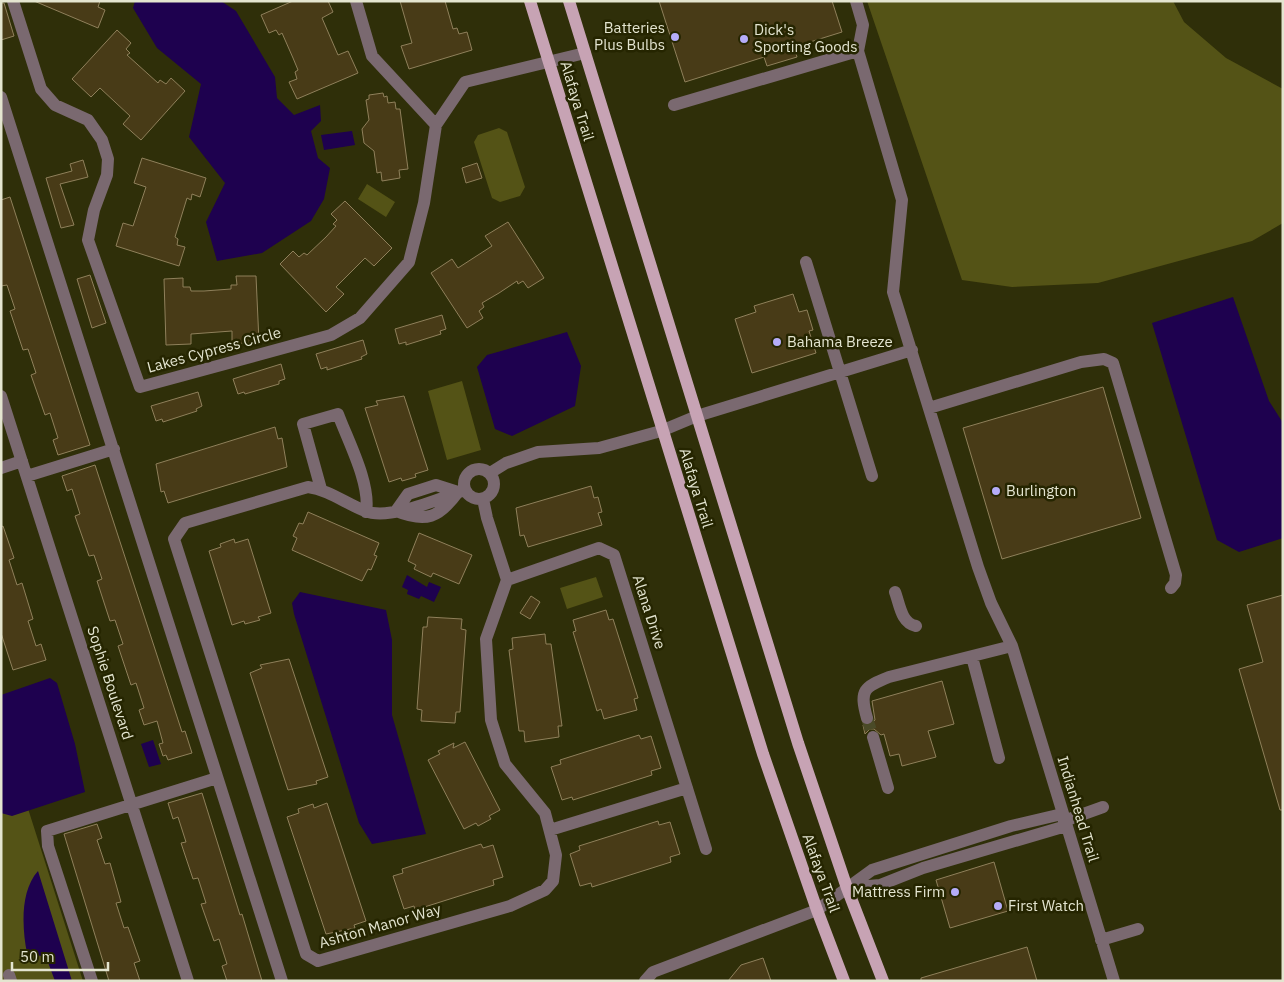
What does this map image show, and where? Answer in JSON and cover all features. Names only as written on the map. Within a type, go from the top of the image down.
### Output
[{"type":"main road","name":"Alafaya Trail","points":[[530,1],[763,754],[817,910],[844,981]]},
{"type":"main road","name":"Alafaya Trail","points":[[569,1],[798,743],[846,888],[883,981]]},
{"type":"street","name":"Lakes Cypress Circle","points":[[13,1],[41,89],[55,105],[88,120],[102,140],[108,159],[106,175],[94,210],[88,240],[140,387],[331,335],[360,318],[409,262],[424,204],[436,126],[465,82],[585,53]]},
{"type":"street","points":[[356,1],[372,56],[436,126]]},
{"type":"street","points":[[674,105],[858,51],[863,25],[856,1]]},
{"type":"street","name":"Indianhead Trail","points":[[858,51],[902,200],[893,292],[978,567],[991,603],[1012,646],[1114,981]]},
{"type":"street","points":[[1,98],[282,981]]},
{"type":"street","points":[[806,262],[872,476]]},
{"type":"street","points":[[490,473],[506,463],[538,452],[599,448],[662,431],[697,416],[912,350]]},
{"type":"street","points":[[930,408],[1081,362],[1104,359],[1113,363],[1176,575],[1175,583],[1171,588]]},
{"type":"street","name":"Sophie Boulevard","points":[[1,396],[188,981]]},
{"type":"street","points":[[321,489],[303,424],[338,414],[363,480],[368,502],[366,512]]},
{"type":"street","points":[[27,476],[114,449]]},
{"type":"street","points":[[1,468],[22,461]]},
{"type":"street","points":[[482,469],[490,473],[494,479],[494,489],[488,497],[473,499],[461,491],[465,478],[472,471],[482,469]]},
{"type":"street","name":"Ashton Manor Way","points":[[461,491],[396,511],[378,514],[366,512],[321,489],[308,487],[185,524],[174,539],[306,954],[318,961],[510,906],[545,890],[553,882],[556,855],[545,813],[505,764],[491,720],[486,639],[507,580]]},
{"type":"street","points":[[483,499],[487,518],[507,580]]},
{"type":"street","name":"Alana Drive","points":[[507,580],[599,548],[614,555],[706,849]]},
{"type":"street","points":[[895,592],[904,619],[916,626]]},
{"type":"street","points":[[867,718],[863,696],[871,684],[889,677],[1012,646]]},
{"type":"street","points":[[972,657],[999,758]]},
{"type":"street","points":[[873,737],[888,788]]},
{"type":"street","points":[[92,981],[48,846],[47,831],[217,778]]},
{"type":"street","points":[[550,830],[688,788]]},
{"type":"street","points":[[645,981],[653,972],[660,968],[817,910],[846,888],[880,885],[923,868],[1103,807]]},
{"type":"street","points":[[1102,940],[1138,929]]},
{"type":"shaded area","points":[[135,1],[221,1],[236,11],[275,77],[277,98],[294,115],[320,105],[321,121],[311,131],[318,158],[330,168],[324,199],[311,221],[262,253],[217,261],[206,222],[225,183],[189,137],[201,84],[157,48],[133,8]]},
{"type":"shaded area","points":[[867,1],[1173,1],[1184,22],[1226,58],[1283,89],[1283,223],[1252,241],[1098,283],[1012,287],[962,280]]},
{"type":"shaded area","points":[[499,128],[507,132],[525,187],[520,196],[500,202],[492,198],[474,142],[478,135]]},
{"type":"shaded area","points":[[352,131],[355,145],[324,150],[321,135]]},
{"type":"shaded area","points":[[367,184],[395,202],[386,217],[358,199]]},
{"type":"shaded area","points":[[1233,297],[1269,401],[1283,423],[1283,538],[1239,552],[1217,540],[1152,323]]},
{"type":"shaded area","points":[[567,332],[581,366],[575,406],[512,436],[495,429],[477,367],[487,355]]},
{"type":"shaded area","points":[[462,381],[481,450],[447,460],[428,391]]},
{"type":"shaded area","points":[[407,575],[427,587],[429,582],[441,587],[434,602],[421,596],[419,599],[407,594],[408,590],[402,587]]},
{"type":"shaded area","points":[[596,577],[603,597],[567,609],[560,588]]},
{"type":"shaded area","points":[[300,592],[386,610],[392,640],[392,715],[426,834],[372,844],[359,823],[294,614],[292,603]]},
{"type":"shaded area","points":[[50,678],[57,683],[75,744],[85,792],[12,816],[1,813],[1,695]]},
{"type":"shaded area","points":[[1,724],[83,981],[1,981]]},
{"type":"shaded area","points":[[153,740],[161,764],[149,767],[141,744]]},
{"type":"shaded area","points":[[38,871],[72,981],[55,981],[46,957],[27,953],[24,932],[25,899],[32,879]]},
{"type":"building","points":[[34,1],[100,1],[98,7],[105,10],[98,28]]},
{"type":"building","points":[[293,1],[328,1],[333,12],[322,18],[338,55],[348,51],[358,73],[297,99],[289,82],[297,79],[295,72],[298,70],[293,58],[282,33],[279,35],[276,30],[269,33],[261,15]]},
{"type":"building","points":[[400,1],[445,1],[453,29],[457,28],[459,34],[467,32],[472,50],[409,69],[401,46],[412,43]]},
{"type":"building","name":"Dick's Sporting Goods","points":[[659,1],[832,1],[842,32],[794,47],[797,57],[767,66],[764,57],[685,82]]},
{"type":"building","points":[[1,3],[4,3],[14,36],[1,40]]},
{"type":"building","points":[[117,30],[131,43],[126,49],[130,53],[127,55],[158,83],[160,80],[166,84],[171,78],[185,91],[141,140],[123,124],[130,116],[100,88],[91,97],[72,79]]},
{"type":"building","points":[[383,93],[384,97],[387,96],[388,103],[395,102],[396,109],[400,109],[408,169],[399,170],[400,178],[382,181],[381,172],[377,173],[374,151],[364,143],[362,129],[369,120],[366,100],[369,99],[369,95]]},
{"type":"building","points":[[142,158],[206,178],[200,197],[192,194],[191,200],[187,198],[175,237],[178,239],[177,245],[185,247],[179,266],[116,246],[123,223],[133,226],[146,187],[134,183]]},
{"type":"building","points":[[83,160],[88,177],[60,184],[74,225],[61,228],[46,178],[72,171],[70,164]]},
{"type":"building","points":[[477,163],[482,178],[466,183],[462,168]]},
{"type":"building","points":[[10,197],[90,445],[58,455],[53,440],[58,438],[50,413],[45,415],[31,375],[36,373],[28,349],[23,350],[10,311],[15,309],[7,285],[1,286],[1,200]]},
{"type":"building","points":[[345,201],[392,248],[374,266],[365,258],[336,287],[344,294],[326,312],[280,264],[293,251],[299,257],[304,253],[307,255],[326,237],[336,226],[333,224],[337,220],[331,214]]},
{"type":"building","points":[[508,222],[544,278],[528,288],[523,281],[518,284],[517,281],[482,303],[484,307],[479,311],[483,318],[467,328],[431,273],[452,259],[458,268],[492,246],[485,236]]},
{"type":"building","points":[[90,275],[106,323],[92,328],[77,279]]},
{"type":"building","points":[[236,276],[256,276],[259,342],[232,344],[232,331],[191,334],[191,344],[166,345],[164,279],[183,278],[183,287],[190,287],[191,291],[204,291],[231,289],[231,285],[237,285]]},
{"type":"building","name":"Bahama Breeze","points":[[793,294],[799,312],[807,310],[813,330],[809,331],[816,353],[752,373],[735,319],[756,312],[754,306]]},
{"type":"building","points":[[442,315],[446,329],[440,331],[441,334],[406,345],[406,342],[399,344],[395,329]]},
{"type":"building","points":[[363,340],[367,354],[361,357],[362,359],[327,370],[327,367],[321,369],[316,354]]},
{"type":"building","points":[[281,364],[285,379],[279,381],[279,384],[245,394],[244,392],[238,394],[233,379]]},
{"type":"building","points":[[1103,387],[1141,518],[1002,559],[963,428]]},
{"type":"building","points":[[198,392],[202,406],[196,409],[197,411],[163,422],[162,419],[156,421],[151,406]]},
{"type":"building","points":[[404,396],[428,470],[415,474],[416,477],[402,481],[401,478],[389,482],[365,408],[378,405],[376,401]]},
{"type":"building","points":[[275,427],[278,439],[282,438],[287,467],[168,503],[164,491],[161,492],[156,464]]},
{"type":"building","points":[[95,465],[182,732],[185,731],[192,753],[168,760],[166,755],[163,756],[159,744],[163,743],[157,721],[144,725],[139,710],[144,708],[136,683],[131,685],[118,646],[123,644],[115,620],[110,621],[97,581],[102,579],[94,555],[89,556],[75,516],[80,514],[72,489],[67,491],[62,476]]},
{"type":"building","points":[[591,486],[594,498],[598,497],[602,512],[598,513],[602,525],[528,547],[524,535],[520,536],[516,508]]},
{"type":"building","points":[[308,512],[379,543],[374,555],[377,556],[371,570],[368,569],[362,581],[292,550],[297,538],[293,536],[299,523],[303,524]]},
{"type":"building","points":[[3,526],[14,558],[9,560],[17,585],[22,583],[33,619],[28,621],[36,646],[41,644],[46,660],[13,670],[1,633],[1,527]]},
{"type":"building","points":[[419,533],[472,555],[459,584],[433,573],[431,577],[414,569],[416,565],[408,561]]},
{"type":"building","points":[[234,539],[235,543],[248,539],[271,613],[258,617],[260,620],[245,624],[244,621],[232,625],[209,551],[221,547],[220,544]]},
{"type":"building","points":[[1283,595],[1283,810],[1280,810],[1239,669],[1263,662],[1247,605]]},
{"type":"building","points":[[531,596],[540,602],[530,619],[520,613]]},
{"type":"building","points":[[606,610],[609,620],[613,619],[638,698],[634,699],[637,710],[604,719],[601,709],[597,711],[573,632],[576,631],[573,620]]},
{"type":"building","points":[[428,617],[462,619],[461,629],[466,630],[460,712],[456,712],[455,723],[421,721],[422,710],[417,709],[423,627],[427,627]]},
{"type":"building","points":[[545,634],[546,644],[551,644],[562,726],[558,726],[559,737],[525,742],[524,731],[519,731],[509,650],[513,649],[512,638]]},
{"type":"building","points":[[289,659],[328,777],[316,781],[317,784],[288,790],[250,673],[262,668],[260,665]]},
{"type":"building","points":[[942,681],[954,724],[928,731],[936,757],[902,766],[899,754],[890,756],[884,734],[881,735],[874,729],[870,729],[865,734],[863,725],[869,726],[875,720],[872,701]]},
{"type":"building","points":[[639,735],[641,739],[651,736],[661,768],[651,771],[652,775],[573,800],[572,797],[562,800],[551,767],[561,764],[560,760]]},
{"type":"building","points":[[465,742],[500,810],[489,816],[491,819],[478,826],[476,823],[464,829],[428,760],[440,754],[438,751],[454,743],[453,748]]},
{"type":"building","points":[[202,793],[262,981],[227,981],[222,966],[227,964],[219,939],[214,941],[201,904],[206,903],[198,878],[193,879],[181,843],[186,842],[178,817],[173,819],[168,803]]},
{"type":"building","points":[[327,803],[366,921],[354,925],[355,928],[326,934],[287,817],[299,813],[298,809],[313,804],[314,808]]},
{"type":"building","points":[[658,821],[659,825],[670,822],[680,854],[670,857],[671,862],[592,887],[591,883],[580,886],[570,854],[580,850],[579,846]]},
{"type":"building","points":[[97,824],[102,838],[97,840],[105,864],[110,863],[121,902],[116,903],[124,928],[128,927],[140,961],[134,963],[140,981],[109,981],[64,834]]},
{"type":"building","points":[[481,844],[483,848],[493,845],[503,877],[493,880],[494,885],[415,910],[414,906],[404,909],[393,876],[403,873],[402,869]]},
{"type":"building","points":[[994,862],[1008,911],[950,928],[936,880]]},
{"type":"building","points":[[1027,947],[1037,981],[921,981],[921,978]]},
{"type":"building","points":[[763,958],[771,981],[728,981],[741,965]]},
{"type":"tunnel","points":[[867,718],[873,737]]},
{"type":"place","name":"Batteries Plus Bulbs","points":[[675,37]]},
{"type":"place","name":"Dick's Sporting Goods","points":[[744,39]]},
{"type":"place","name":"Bahama Breeze","points":[[777,342]]},
{"type":"place","name":"Burlington","points":[[996,491]]},
{"type":"place","name":"Mattress Firm","points":[[955,892]]},
{"type":"place","name":"First Watch","points":[[998,906]]}]
